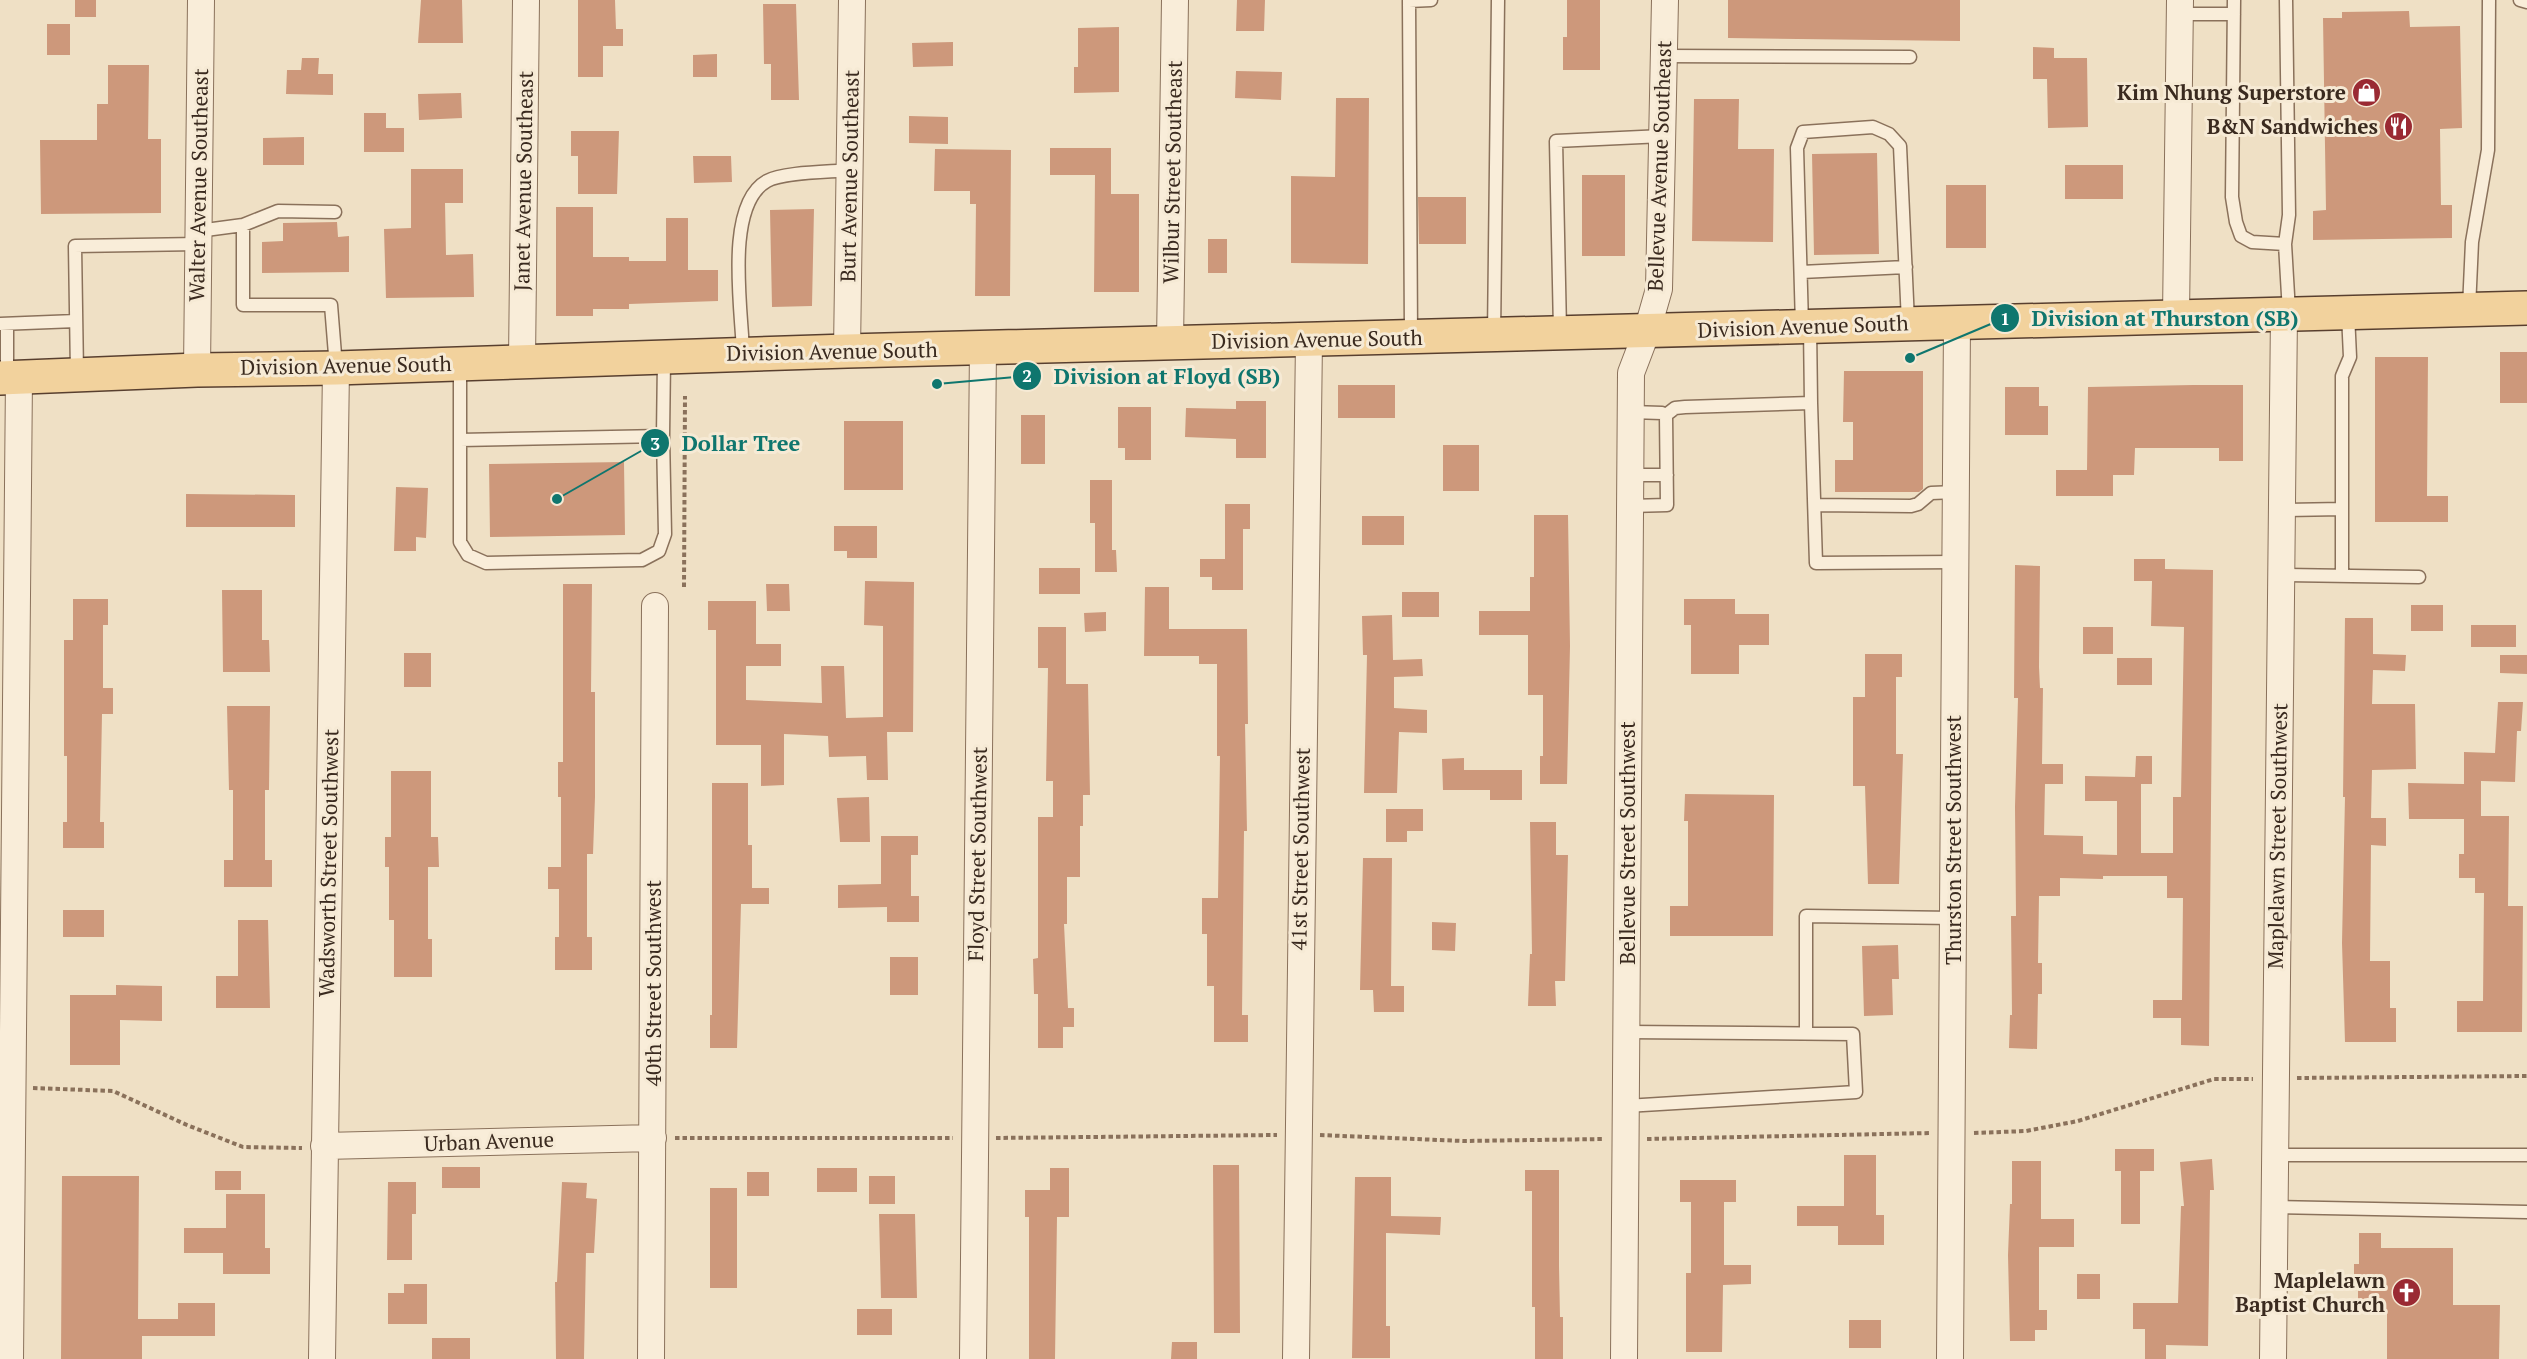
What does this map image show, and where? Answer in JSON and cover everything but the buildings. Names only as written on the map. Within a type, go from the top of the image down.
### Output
[{"type":"main road","name":"Division Avenue South","points":[[9,378],[197,369],[336,368],[847,351],[2527,308]]},
{"type":"street","name":"Walter Avenue Southeast","points":[[197,369],[201,0]]},
{"type":"street","name":"Janet Avenue Southeast","points":[[522,361],[526,0]]},
{"type":"street","name":"Burt Avenue Southeast","points":[[847,351],[852,0]]},
{"type":"street","name":"Wilbur Street Southeast","points":[[1170,344],[1175,0]]},
{"type":"street","name":"Bellevue Avenue Southeast","points":[[1647,331],[1659,288],[1665,0]]},
{"type":"street","points":[[2176,316],[2180,7]]},
{"type":"street","name":"Maplelawn Street Southwest","points":[[2273,1359],[2281,575],[2287,313]]},
{"type":"street","name":"Thurston Street Southwest","points":[[1950,1359],[1957,322]]},
{"type":"street","name":"Bellevue Street Southwest","points":[[1624,1359],[1630,412],[1631,373],[1647,331]]},
{"type":"street","name":"41st Street Southwest","points":[[1296,1359],[1297,1135],[1309,340]]},
{"type":"street","name":"Floyd Street Southwest","points":[[973,1359],[983,348]]},
{"type":"street","name":"Wadsworth Street Southwest","points":[[322,1359],[336,368]]},
{"type":"street","points":[[7,1347],[12,1088],[7,944],[9,378]]},
{"type":"street","name":"40th Street Southwest","points":[[651,1359],[655,606]]},
{"type":"street","name":"Urban Avenue","points":[[324,1146],[653,1138]]},
{"type":"lane","points":[[1411,337],[1409,0],[1431,0]]},
{"type":"lane","points":[[1494,336],[1498,0]]},
{"type":"lane","points":[[2234,0],[2232,197],[2236,222],[2241,236],[2252,243],[2285,244]]},
{"type":"lane","points":[[2286,0],[2289,215],[2285,244],[2287,313]]},
{"type":"lane","points":[[2469,309],[2472,243],[2488,150],[2489,0]]},
{"type":"lane","points":[[2520,0],[2527,2]]},
{"type":"lane","points":[[2180,7],[2234,14]]},
{"type":"lane","points":[[1664,56],[1910,57]]},
{"type":"lane","points":[[1908,324],[1900,146],[1889,134],[1873,127],[1803,132],[1797,148],[1801,272],[1811,403],[1816,563],[1956,562]]},
{"type":"lane","points":[[1560,334],[1556,141],[1663,136]]},
{"type":"lane","points":[[743,354],[738,266],[741,226],[747,203],[766,181],[779,176],[850,170]]},
{"type":"lane","points":[[77,375],[75,246],[198,238],[243,225],[278,211],[335,212]]},
{"type":"lane","points":[[243,225],[243,304],[331,305],[336,368]]},
{"type":"lane","points":[[1801,272],[1906,267]]},
{"type":"lane","points":[[2342,575],[2342,376],[2350,357],[2348,312]]},
{"type":"lane","points":[[9,378],[3,324],[76,321]]},
{"type":"lane","points":[[460,363],[460,542],[468,555],[486,563],[642,560],[659,552],[665,534],[664,357]]},
{"type":"lane","points":[[1630,506],[1667,505],[1666,415],[1674,408],[1811,403]]},
{"type":"lane","points":[[1630,412],[1666,415]]},
{"type":"lane","points":[[460,440],[663,436]]},
{"type":"lane","points":[[1630,475],[1667,475]]},
{"type":"lane","points":[[1815,505],[1911,506],[1918,504],[1931,493],[1956,492]]},
{"type":"lane","points":[[2282,510],[2342,509]]},
{"type":"lane","points":[[2281,575],[2419,577]]},
{"type":"lane","points":[[1806,1033],[1806,916],[1954,918]]},
{"type":"lane","points":[[1626,1106],[1856,1092],[1853,1034],[1627,1032]]},
{"type":"lane","points":[[2274,1155],[2527,1155]]},
{"type":"lane","points":[[2274,1207],[2527,1212]]},
{"type":"path","points":[[684,587],[685,396]]},
{"type":"path","points":[[653,1138],[1297,1135],[1464,1141],[2026,1131],[2078,1121],[2214,1079],[2527,1076]]},
{"type":"path","points":[[12,1088],[113,1091],[187,1125],[243,1147],[324,1146]]},
{"type":"place","name":"Kim Nhung Superstore","points":[[2367,93]]},
{"type":"place","name":"B&N Sandwiches","points":[[2399,127]]},
{"type":"place","name":"Division at Thurston (SB)","points":[[1910,358]]},
{"type":"place","name":"Division at Floyd (SB)","points":[[937,384]]},
{"type":"place","name":"Dollar Tree","points":[[557,499]]},
{"type":"place","name":"Maplelawn Baptist Church","points":[[2406,1293]]}]
